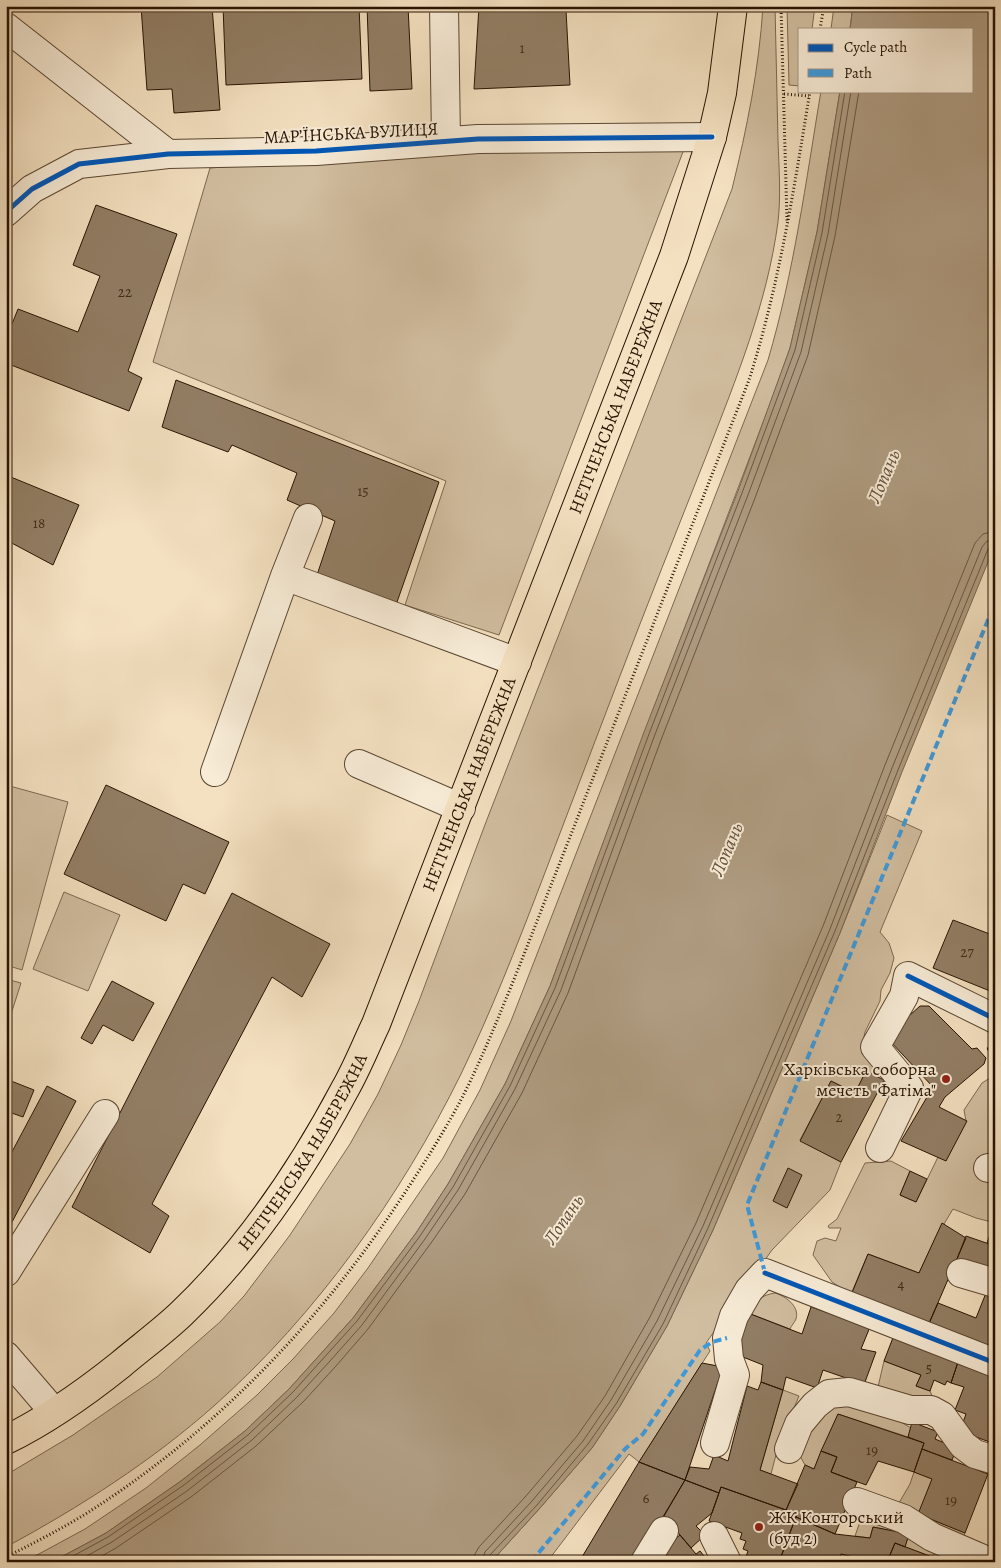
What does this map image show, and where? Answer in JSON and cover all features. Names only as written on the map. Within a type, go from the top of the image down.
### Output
[{"type":"main road","name":"НЕТІЧЕНСЬКА НАБЕРЕЖНА","points":[[6,1440],[54,1412],[101,1379],[180,1314],[237,1253],[266,1215],[292,1178],[346,1088],[376,1024],[674,256],[712,137],[722,93],[733,6]]},
{"type":"street","points":[[444,6],[446,141]]},
{"type":"street","points":[[6,26],[168,154]]},
{"type":"street","name":"МАР’ЇНСЬКА ВУЛИЦЯ","points":[[6,212],[32,189],[80,164],[168,154],[316,151],[478,139],[712,137]]},
{"type":"street","points":[[215,772],[284,576],[308,518]]},
{"type":"street","points":[[284,576],[517,662]]},
{"type":"street","points":[[359,764],[461,808]]},
{"type":"street","points":[[880,1148],[910,1088],[875,1047],[904,996],[908,976],[995,1019]]},
{"type":"street","points":[[6,1272],[105,1114]]},
{"type":"street","points":[[715,1443],[735,1375],[729,1359],[727,1338],[739,1307],[749,1290],[765,1273],[995,1363]]},
{"type":"street","points":[[961,1273],[995,1283]]},
{"type":"street","points":[[6,1356],[54,1412]]},
{"type":"street","points":[[789,1449],[799,1424],[815,1405],[830,1394],[849,1392],[910,1410],[931,1410],[942,1416],[963,1445],[975,1454],[995,1460]]},
{"type":"street","points":[[857,1502],[904,1519],[932,1537],[990,1562]]},
{"type":"street","points":[[645,1562],[664,1531]]},
{"type":"street","points":[[714,1536],[728,1562]]},
{"type":"path","points":[[781,6],[787,230]]},
{"type":"path","points":[[820,28],[824,6]]},
{"type":"path","points":[[6,1557],[100,1505],[174,1450],[217,1415],[275,1358],[339,1286],[428,1158],[462,1096],[491,1037],[749,380],[773,295],[787,230],[810,92]]},
{"type":"path","points":[[784,94],[809,96]]},
{"type":"path","points":[[987,1049],[995,1048]]},
{"type":"shaded area","points":[[763,6],[775,6],[780,192],[773,252],[758,312],[729,398],[522,932],[461,1074],[411,1165],[353,1252],[288,1332],[252,1370],[191,1426],[141,1464],[61,1516],[6,1547],[6,1475],[73,1435],[157,1377],[220,1322],[244,1296],[290,1235],[350,1144],[378,1094],[419,1001],[486,822],[732,189],[752,98],[759,53]]},
{"type":"shaded area","points":[[787,6],[815,6],[812,28],[798,28],[798,86],[789,85]]},
{"type":"shaded area","points":[[834,6],[853,6],[850,28],[831,28]]},
{"type":"shaded area","points":[[821,92],[840,92],[817,232],[790,348],[550,986],[505,1084],[448,1184],[416,1233],[353,1318],[289,1389],[245,1431],[181,1481],[106,1533],[52,1562],[24,1562],[85,1529],[146,1488],[200,1445],[257,1395],[293,1359],[334,1313],[368,1268],[443,1158],[480,1090],[511,1021],[768,360],[785,294]]},
{"type":"shaded area","points":[[686,144],[499,635],[405,605],[446,481],[153,362],[210,168],[477,145]]},
{"type":"shaded area","points":[[6,785],[68,802],[22,970],[6,965]]},
{"type":"shaded area","points":[[887,815],[922,831],[880,932],[889,943],[894,958],[890,973],[881,990],[880,1001],[865,1032],[863,1042],[877,1076],[866,1071],[855,1093],[831,1081],[800,1140],[841,1162],[830,1190],[772,1250],[706,1343],[710,1351],[639,1462],[629,1454],[547,1562],[491,1562],[592,1448],[620,1406],[667,1326],[713,1230],[840,933]]},
{"type":"shaded area","points":[[64,892],[120,915],[88,991],[33,969]]},
{"type":"shaded area","points":[[6,979],[21,983],[6,1030]]},
{"type":"shaded area","points":[[995,1070],[995,1223],[953,1209],[944,1224],[942,1224],[919,1273],[868,1254],[851,1294],[832,1282],[813,1255],[817,1241],[825,1238],[836,1241],[841,1228],[829,1228],[828,1226],[837,1219],[865,1163],[891,1161],[910,1171],[900,1195],[916,1202],[938,1157],[946,1160],[966,1121],[964,1110],[982,1083],[990,1078]]},
{"type":"shaded area","points":[[775,1293],[791,1302],[796,1310],[796,1319],[790,1329],[748,1313],[759,1299]]},
{"type":"shaded area","points":[[884,1361],[921,1375],[916,1386],[930,1391],[937,1407],[878,1387]]},
{"type":"shaded area","points":[[783,1390],[799,1396],[778,1447],[771,1474],[760,1470]]},
{"type":"shaded area","points":[[832,1403],[864,1407],[891,1417],[911,1428],[908,1437],[838,1414],[814,1469],[805,1465],[799,1454],[802,1442]]},
{"type":"shaded area","points":[[914,1472],[932,1479],[919,1514],[965,1533],[961,1543],[896,1508],[910,1484]]},
{"type":"shaded area","points":[[862,1516],[912,1531],[935,1553],[932,1557],[905,1547],[909,1534],[873,1527],[870,1538],[855,1536]]},
{"type":"shaded area","points":[[841,1554],[875,1562],[838,1562]]},
{"type":"water","name":"Лопань","points":[[853,6],[995,6],[995,545],[902,772],[840,933],[713,1230],[667,1326],[620,1406],[592,1448],[491,1562],[52,1562],[106,1533],[181,1481],[245,1431],[289,1389],[353,1318],[416,1233],[448,1184],[505,1084],[550,986],[644,732],[738,491],[790,348],[817,232],[840,92],[974,92],[974,28],[850,28]]},
{"type":"building","points":[[141,6],[212,6],[220,110],[174,113],[172,89],[147,90]]},
{"type":"building","points":[[223,6],[359,6],[362,79],[226,85]]},
{"type":"building","points":[[367,6],[408,6],[412,89],[370,91]]},
{"type":"building","points":[[479,6],[619,6],[618,9],[566,10],[570,85],[474,89]]},
{"type":"building","points":[[96,205],[177,234],[128,371],[142,378],[129,411],[6,363],[6,339],[18,309],[78,332],[100,276],[73,265]]},
{"type":"building","points":[[176,380],[439,482],[396,605],[317,575],[335,521],[287,500],[297,473],[232,445],[228,452],[162,427]]},
{"type":"building","points":[[6,475],[79,505],[53,565],[6,540]]},
{"type":"building","points":[[106,785],[229,842],[205,894],[183,884],[166,921],[64,874]]},
{"type":"building","points":[[232,893],[330,944],[302,997],[272,977],[152,1204],[169,1216],[150,1253],[72,1207]]},
{"type":"building","points":[[953,920],[995,936],[995,993],[933,968]]},
{"type":"building","points":[[112,981],[154,1003],[133,1041],[103,1025],[92,1044],[81,1038]]},
{"type":"building","name":"Харківська соборна мечеть \"Фатіма\"","points":[[920,1006],[929,1006],[972,1049],[977,1048],[986,1058],[984,1064],[945,1097],[939,1107],[967,1121],[946,1161],[901,1141],[933,1087],[889,1040],[891,1032]]},
{"type":"building","points":[[866,1071],[884,1080],[841,1162],[800,1141],[831,1081],[855,1093]]},
{"type":"building","points":[[6,1079],[34,1090],[23,1117],[6,1111]]},
{"type":"building","points":[[47,1086],[76,1101],[11,1224],[6,1221],[6,1163]]},
{"type":"building","points":[[788,1168],[802,1175],[787,1208],[773,1201]]},
{"type":"building","points":[[910,1171],[927,1179],[916,1202],[900,1195]]},
{"type":"building","points":[[942,1223],[966,1238],[927,1328],[849,1300],[868,1254],[919,1273]]},
{"type":"building","points":[[995,1223],[995,1246],[987,1243]]},
{"type":"building","points":[[966,1236],[995,1246],[995,1277],[955,1264]]},
{"type":"building","points":[[986,1293],[995,1297],[995,1354],[927,1328],[938,1303],[976,1318]]},
{"type":"building","points":[[811,1307],[870,1327],[861,1349],[876,1352],[865,1382],[849,1379],[823,1370],[817,1388],[786,1377],[783,1390],[761,1382],[763,1365],[733,1353],[748,1313],[802,1334]]},
{"type":"building","points":[[894,1335],[959,1359],[951,1383],[947,1381],[945,1385],[934,1380],[930,1391],[916,1386],[921,1375],[884,1361]]},
{"type":"building","points":[[959,1359],[995,1372],[995,1444],[960,1431],[966,1414],[955,1410],[964,1387],[951,1383]]},
{"type":"building","points":[[702,1363],[723,1367],[685,1480],[639,1462]]},
{"type":"building","points":[[761,1382],[783,1390],[760,1470],[798,1484],[786,1510],[721,1487],[719,1493],[685,1480],[690,1467],[709,1469],[714,1455],[728,1461],[747,1386],[758,1390]]},
{"type":"building","points":[[838,1414],[924,1443],[914,1472],[878,1461],[866,1485],[831,1472],[837,1457],[821,1451]]},
{"type":"building","points":[[912,1422],[938,1432],[935,1439],[957,1448],[952,1460],[922,1449],[924,1443],[908,1437]]},
{"type":"building","points":[[922,1449],[988,1474],[965,1533],[918,1514],[932,1479],[914,1472]]},
{"type":"building","points":[[821,1451],[837,1457],[831,1472],[857,1482],[835,1534],[796,1517],[797,1514],[786,1510],[805,1465],[814,1469]]},
{"type":"building","points":[[639,1462],[685,1480],[636,1562],[579,1562]]},
{"type":"building","points":[[685,1480],[719,1493],[712,1513],[696,1526],[705,1535],[691,1548],[664,1516]]},
{"type":"building","name":"ЖК Конторський (буд 2)","points":[[721,1487],[797,1514],[779,1562],[744,1562],[748,1551],[743,1549],[746,1541],[740,1539],[742,1533],[709,1521]]},
{"type":"building","points":[[796,1517],[835,1534],[870,1538],[873,1527],[909,1534],[905,1547],[895,1543],[887,1562],[875,1562],[841,1554],[838,1562],[779,1562]]},
{"type":"building","points":[[680,1535],[696,1554],[700,1551],[709,1562],[656,1562],[652,1558]]},
{"type":"building","points":[[895,1543],[927,1555],[944,1562],[887,1562]]},
{"type":"marked path","points":[[765,1273],[747,1205],[995,603]]},
{"type":"marked path","points":[[531,1562],[625,1449],[643,1434],[700,1350],[712,1342],[727,1338]]},
{"type":"cycle path","points":[[6,212],[32,189],[79,164],[168,154],[316,151],[478,139],[712,137]]},
{"type":"cycle path","points":[[908,976],[995,1019]]},
{"type":"cycle path","points":[[765,1273],[995,1363]]},
{"type":"place","name":"Харківська соборна мечеть \"Фатіма\"","points":[[946,1079]]},
{"type":"place","name":"ЖК Конторський (буд 2)","points":[[759,1527]]}]
